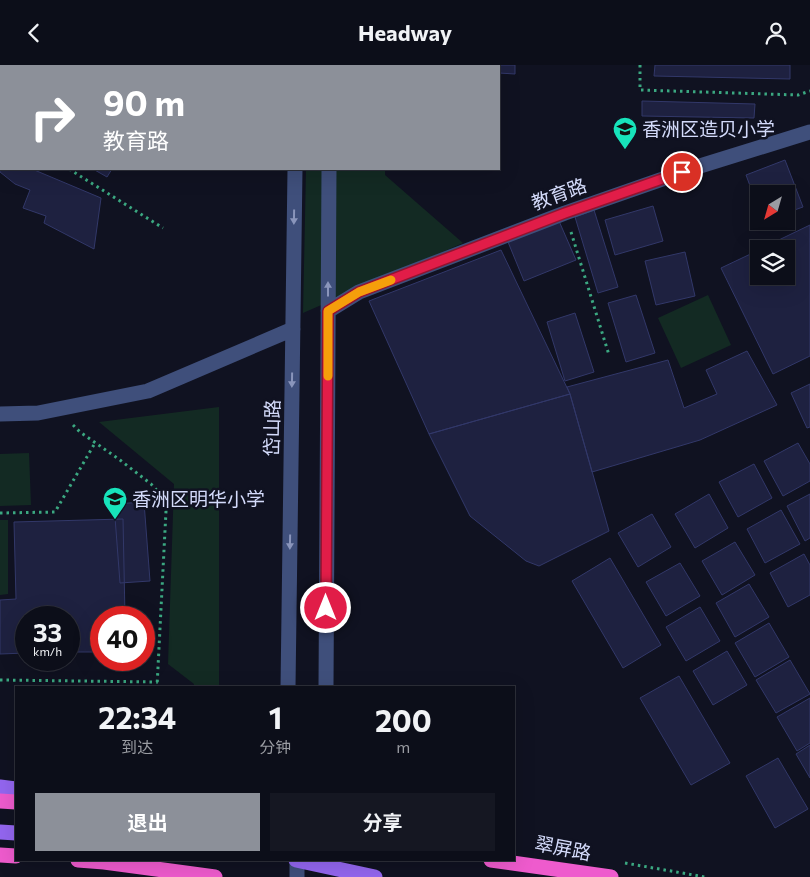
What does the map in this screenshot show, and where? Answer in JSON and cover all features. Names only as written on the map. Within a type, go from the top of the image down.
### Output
[{"type":"highway","points":[[0,801],[15,802]]},
{"type":"highway","points":[[0,855],[15,856]]},
{"type":"highway","points":[[91,861],[215,877]]},
{"type":"highway","points":[[498,861],[611,877]]},
{"type":"main road","points":[[0,787],[15,789]]},
{"type":"main road","points":[[0,832],[15,833]]},
{"type":"main road","name":"翠屏路","points":[[515,859],[605,877]]},
{"type":"main road","points":[[318,862],[375,877]]},
{"type":"street","name":"教育路","points":[[328,311],[359,292],[565,213],[700,166],[810,132]]},
{"type":"street","name":"岱山路","points":[[288,686],[295,170]]},
{"type":"street","points":[[326,686],[329,170]]},
{"type":"street","points":[[0,414],[38,413],[148,391],[293,329]]},
{"type":"street","points":[[296,861],[297,877]]},
{"type":"path","points":[[640,65],[640,90],[798,95],[810,91]]},
{"type":"path","points":[[71,170],[163,228]]},
{"type":"path","points":[[565,213],[609,355]]},
{"type":"path","points":[[60,408],[67,420],[80,432],[151,484],[164,498],[166,511],[157,686]]},
{"type":"path","points":[[0,513],[55,512],[95,443]]},
{"type":"path","points":[[0,680],[158,683]]},
{"type":"green space","points":[[306,170],[385,170],[385,175],[463,243],[303,313]]},
{"type":"green space","points":[[708,295],[731,345],[681,368],[658,318]]},
{"type":"green space","points":[[219,407],[219,686],[194,686],[194,684],[168,664],[174,484],[99,422]]},
{"type":"green space","points":[[29,453],[31,505],[0,506],[0,454]]},
{"type":"green space","points":[[0,520],[8,520],[8,594],[0,595]]},
{"type":"building","points":[[500,65],[515,65],[515,74],[500,73]]},
{"type":"building","points":[[655,65],[790,65],[790,79],[654,76]]},
{"type":"building","points":[[642,101],[755,104],[754,118],[642,116]]},
{"type":"building","points":[[785,160],[795,185],[750,186],[746,175]]},
{"type":"building","points":[[0,170],[34,170],[101,198],[94,249],[44,223],[46,216],[23,208],[30,190],[15,184]]},
{"type":"building","points":[[95,170],[111,170],[107,177]]},
{"type":"building","points":[[795,186],[803,207],[795,210]]},
{"type":"building","points":[[653,206],[663,241],[615,255],[605,220]]},
{"type":"building","points":[[594,210],[618,287],[598,293],[575,217]]},
{"type":"building","points":[[559,221],[576,260],[524,281],[508,242]]},
{"type":"building","points":[[810,225],[810,356],[773,374],[721,268],[750,254],[750,285],[795,285],[795,240],[779,240]]},
{"type":"building","points":[[501,250],[570,394],[429,434],[369,301]]},
{"type":"building","points":[[685,252],[695,296],[656,305],[645,261]]},
{"type":"building","points":[[636,295],[655,353],[626,362],[608,303]]},
{"type":"building","points":[[575,313],[594,372],[565,381],[547,322]]},
{"type":"building","points":[[747,351],[777,405],[700,440],[592,472],[567,387],[668,360],[684,408],[717,394],[706,370]]},
{"type":"building","points":[[810,384],[810,427],[807,428],[791,393]]},
{"type":"building","points":[[570,394],[609,531],[539,566],[526,561],[470,516],[429,434]]},
{"type":"building","points":[[798,443],[810,464],[810,481],[783,496],[764,461]]},
{"type":"building","points":[[754,464],[772,498],[738,517],[719,482]]},
{"type":"building","points":[[709,494],[728,528],[695,548],[675,514]]},
{"type":"building","points":[[810,494],[810,538],[805,541],[787,506]]},
{"type":"building","points":[[144,502],[150,581],[120,583],[114,504]]},
{"type":"building","points":[[781,510],[800,544],[765,563],[747,529]]},
{"type":"building","points":[[652,514],[671,547],[638,567],[618,533]]},
{"type":"building","points":[[123,519],[125,606],[90,606],[90,652],[80,652],[80,606],[15,606],[15,653],[0,654],[0,600],[16,599],[14,522]]},
{"type":"building","points":[[735,542],[755,575],[722,595],[702,561]]},
{"type":"building","points":[[804,554],[810,565],[810,595],[788,607],[770,573]]},
{"type":"building","points":[[610,558],[661,645],[623,668],[572,581]]},
{"type":"building","points":[[680,563],[700,596],[666,616],[646,582]]},
{"type":"building","points":[[749,584],[769,617],[735,637],[716,603]]},
{"type":"building","points":[[700,607],[720,641],[686,661],[666,627]]},
{"type":"building","points":[[769,623],[789,657],[755,677],[735,643]]},
{"type":"building","points":[[727,651],[747,685],[713,705],[693,671]]},
{"type":"building","points":[[790,660],[810,694],[776,713],[756,680]]},
{"type":"building","points":[[679,676],[730,763],[691,785],[640,698]]},
{"type":"building","points":[[810,698],[810,743],[797,751],[777,717]]},
{"type":"building","points":[[810,745],[810,778],[796,754]]},
{"type":"building","points":[[778,758],[808,809],[775,828],[746,776]]},
{"type":"slow traffic","points":[[328,376],[328,311],[359,292],[391,280]]},
{"type":"place","name":"香洲区造贝小学","points":[[625,150]]},
{"type":"place","name":"香洲区明华小学","points":[[115,520]]},
{"type":"route","points":[[326,608],[328,311],[359,292],[565,213],[682,172]]}]
